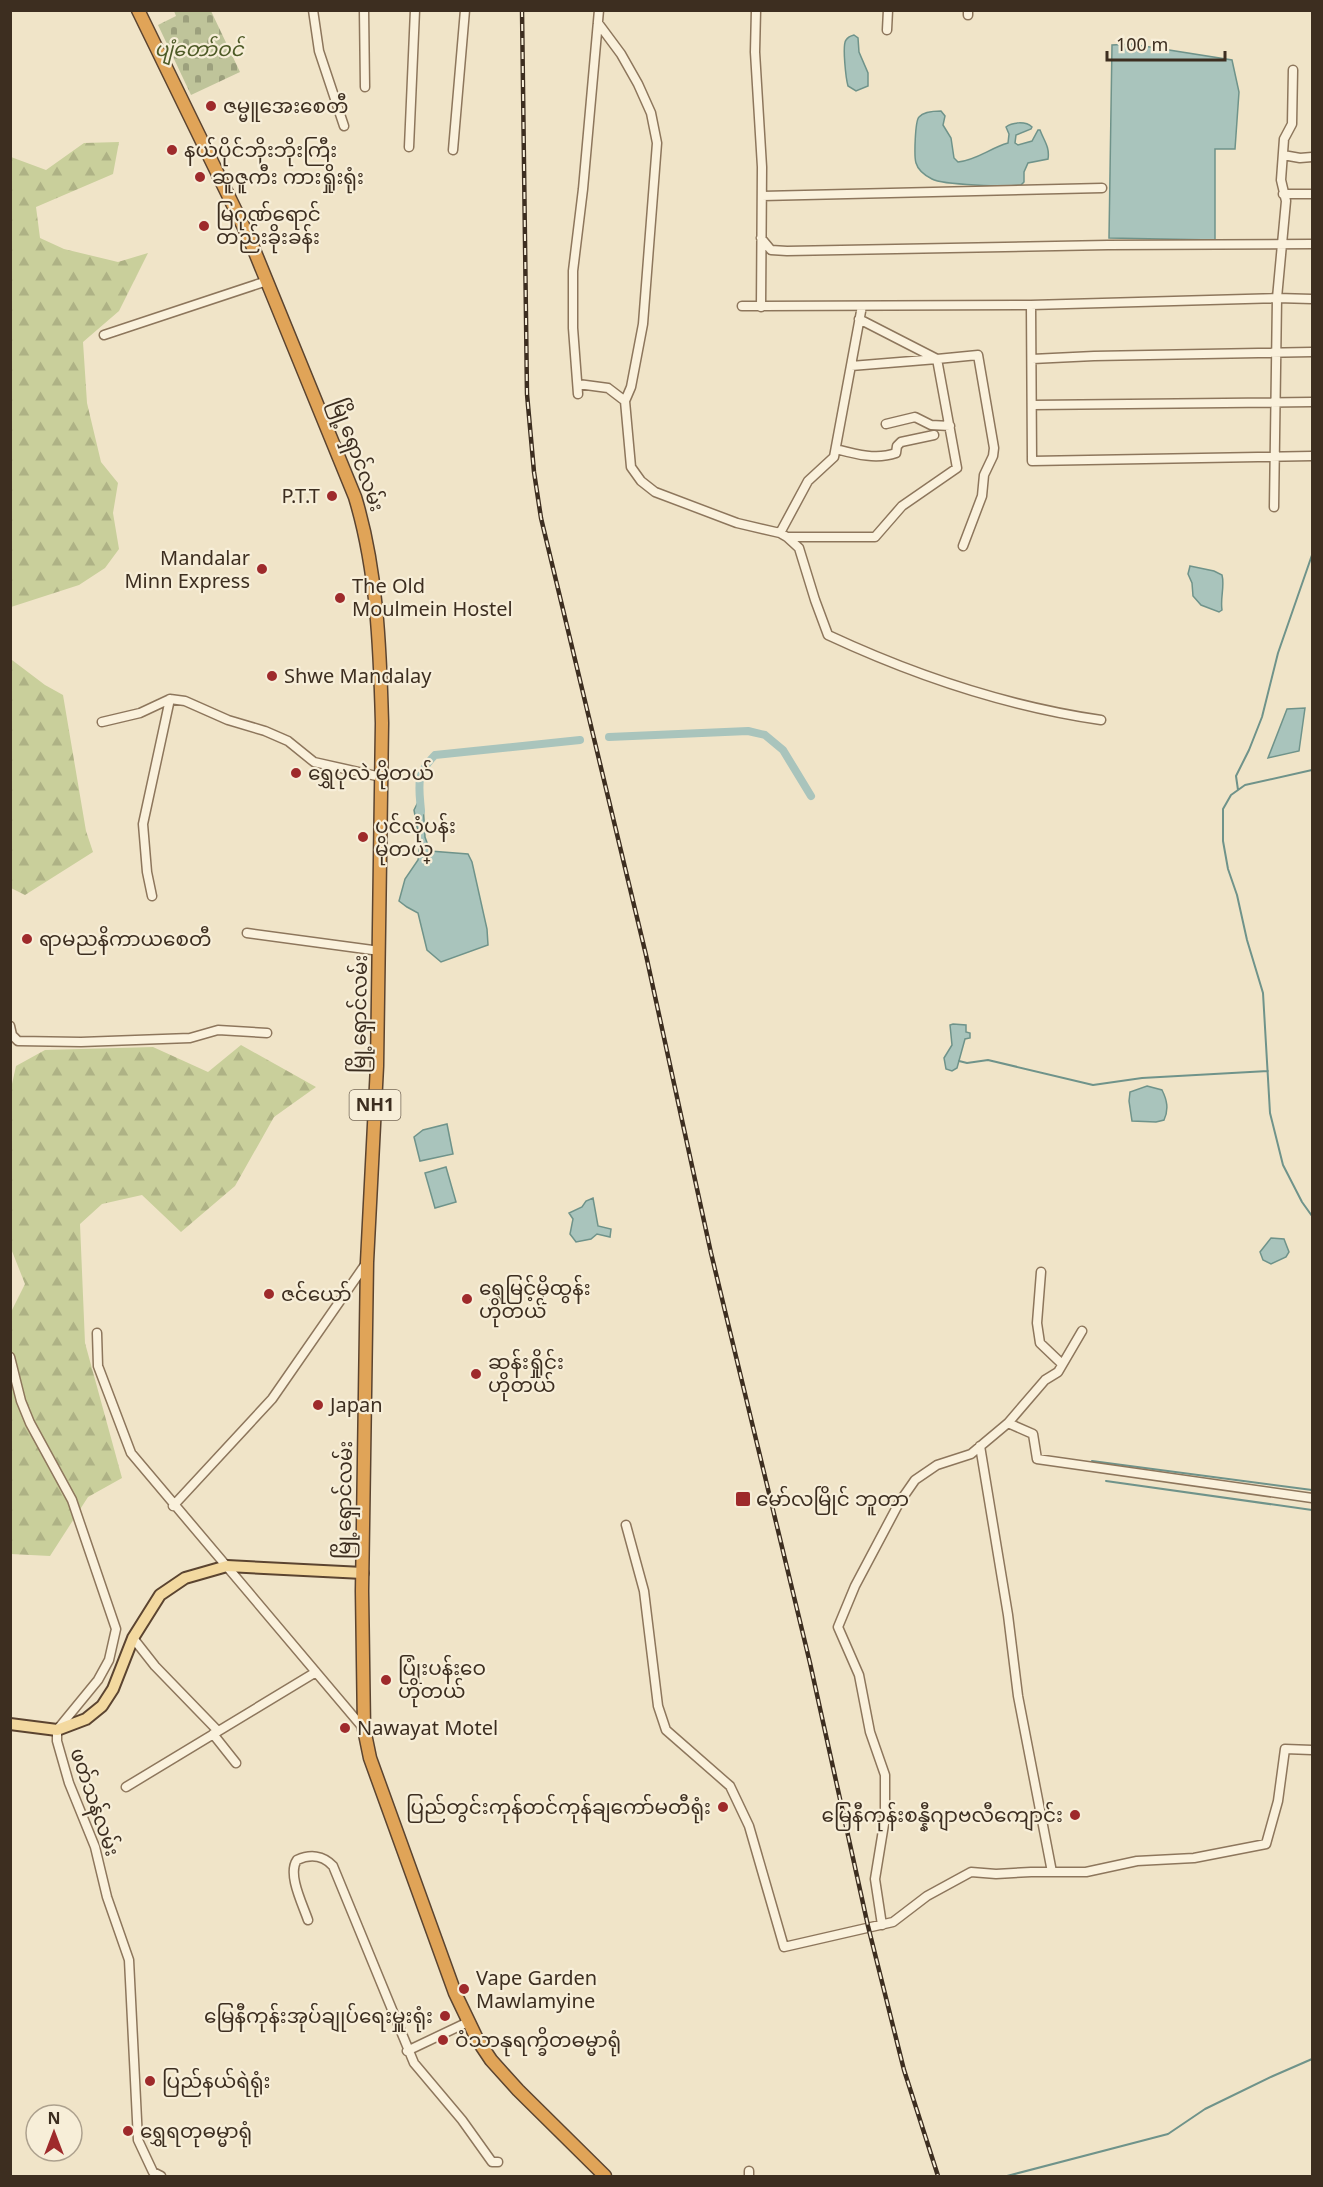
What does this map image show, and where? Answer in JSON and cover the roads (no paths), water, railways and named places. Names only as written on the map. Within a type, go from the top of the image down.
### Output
[{"type":"highway","name":"မြို့ရှောင်လမ်း","points":[[138,10],[250,240],[340,457],[362,518],[369,559],[381,668],[382,723],[380,951],[377,1066],[367,1262],[363,1573],[364,1729],[370,1758],[404,1854],[468,2022],[477,2039],[491,2060],[551,2124],[587,2156],[605,2176]]},
{"type":"main road","points":[[10,1724],[57,1730],[86,1719],[102,1706],[113,1689],[133,1638],[160,1595],[185,1578],[227,1566],[363,1573]]},
{"type":"street","points":[[313,10],[318,51],[344,126]]},
{"type":"street","points":[[364,10],[365,87]]},
{"type":"street","points":[[410,147],[415,10]]},
{"type":"street","points":[[453,150],[465,10]]},
{"type":"street","points":[[578,394],[573,328],[573,271],[584,189],[599,10]]},
{"type":"street","points":[[756,10],[755,52],[762,167],[761,307]]},
{"type":"street","points":[[887,30],[888,10]]},
{"type":"street","points":[[598,24],[621,54],[638,84],[651,113],[657,143],[643,324],[631,387],[625,401],[631,466],[641,481],[655,492],[737,523],[783,535],[875,537],[902,506],[957,468],[937,359]]},
{"type":"street","points":[[1274,507],[1277,298],[1286,201],[1281,180],[1284,139],[1292,124],[1293,70]]},
{"type":"street","points":[[1283,155],[1300,158],[1312,157]]},
{"type":"street","points":[[762,196],[1102,188]]},
{"type":"street","points":[[1283,194],[1312,194]]},
{"type":"street","points":[[761,238],[771,250],[788,251],[1312,244]]},
{"type":"street","points":[[104,335],[267,281]]},
{"type":"street","points":[[742,306],[1031,305],[1312,299]]},
{"type":"street","points":[[1031,305],[1032,461],[1312,456]]},
{"type":"street","points":[[783,535],[808,481],[834,457],[861,306]]},
{"type":"street","points":[[859,320],[937,359]]},
{"type":"street","points":[[1032,359],[1312,352]]},
{"type":"street","points":[[851,366],[978,355],[994,448],[993,456],[984,475],[982,496],[963,546]]},
{"type":"street","points":[[578,384],[608,388],[625,401]]},
{"type":"street","points":[[1033,405],[1312,402]]},
{"type":"street","points":[[886,424],[915,417],[931,425],[950,426]]},
{"type":"street","points":[[836,449],[861,456],[890,455],[896,453],[897,446],[901,442],[934,435]]},
{"type":"street","points":[[783,535],[799,549],[814,600],[828,635],[870,654],[973,693],[1052,713],[1101,720]]},
{"type":"street","points":[[152,896],[147,872],[144,824],[170,699]]},
{"type":"street","points":[[102,722],[140,713],[170,699],[185,701],[228,720],[265,731],[288,741],[314,762],[381,777]]},
{"type":"street","points":[[247,933],[380,951]]},
{"type":"street","points":[[10,1026],[14,1042],[190,1038],[218,1030],[267,1033]]},
{"type":"street","points":[[174,1506],[272,1399],[367,1262]]},
{"type":"street","points":[[1041,1272],[1037,1323],[1040,1343],[1062,1365]]},
{"type":"street","points":[[882,1925],[875,1879],[885,1818],[885,1775],[870,1732],[859,1676],[838,1627],[855,1586],[899,1503],[915,1480],[937,1465],[971,1454],[1008,1423],[1045,1380],[1058,1372],[1082,1331]]},
{"type":"street","points":[[97,1333],[98,1366],[131,1453],[364,1729]]},
{"type":"street","name":"ဖတ်သန်လမ်း","points":[[10,1357],[21,1401],[30,1424],[72,1500],[116,1629],[109,1660],[98,1680],[57,1730],[57,1741],[69,1783],[95,1847],[107,1897],[129,1960],[138,2140],[153,2172],[161,2176]]},
{"type":"street","points":[[1008,1423],[1033,1434],[1037,1459],[1312,1498]]},
{"type":"street","points":[[980,1446],[1008,1615],[1018,1696],[1052,1872]]},
{"type":"street","points":[[626,1525],[644,1591],[658,1706],[666,1730],[730,1786],[749,1826],[784,1947],[893,1922],[927,1896],[971,1872],[996,1874],[1086,1872],[1137,1861],[1194,1858],[1266,1844],[1278,1801],[1285,1749],[1312,1750]]},
{"type":"street","points":[[133,1638],[155,1666],[215,1732],[236,1763]]},
{"type":"street","points":[[126,1787],[316,1672]]},
{"type":"street","points":[[308,1920],[296,1885],[293,1867],[297,1860],[309,1856],[325,1859],[333,1866],[407,2051],[414,2063],[462,2120],[492,2162],[498,2162]]},
{"type":"street","points":[[407,2051],[468,2022]]},
{"type":"water","points":[[854,35],[858,38],[859,52],[868,73],[868,86],[856,91],[848,86],[844,55],[846,40]]},
{"type":"water","points":[[1131,44],[1232,60],[1239,92],[1235,149],[1215,149],[1215,240],[1109,238],[1112,45]]},
{"type":"water","points":[[941,111],[945,116],[943,125],[951,138],[954,158],[958,162],[971,159],[1008,143],[1009,134],[1006,127],[1019,123],[1032,127],[1016,135],[1015,143],[1018,145],[1032,141],[1040,130],[1047,147],[1048,159],[1028,163],[1024,172],[1024,182],[1021,185],[990,186],[932,179],[918,168],[916,163],[917,125],[919,117],[924,114]]},
{"type":"water","points":[[1190,566],[1222,575],[1222,610],[1219,612],[1201,605],[1193,596],[1192,583],[1188,574]]},
{"type":"water","points":[[1305,708],[1299,751],[1268,758],[1287,709]]},
{"type":"water","points":[[418,802],[423,803],[425,837],[430,851],[468,854],[472,862],[487,929],[488,945],[441,962],[427,950],[418,913],[399,901],[405,879],[418,860],[420,843],[414,810]]},
{"type":"water","points":[[950,1025],[966,1025],[966,1032],[970,1033],[970,1038],[965,1039],[957,1068],[952,1071],[946,1069],[944,1058],[952,1045]]},
{"type":"water","points":[[1147,1086],[1162,1090],[1167,1105],[1164,1120],[1132,1121],[1130,1092]]},
{"type":"water","points":[[447,1124],[453,1154],[420,1161],[414,1137],[423,1130]]},
{"type":"water","points":[[446,1167],[456,1202],[435,1208],[425,1173]]},
{"type":"water","points":[[593,1198],[598,1226],[611,1229],[610,1237],[597,1234],[591,1239],[576,1242],[570,1234],[573,1219],[569,1213],[582,1207],[586,1201]]},
{"type":"water","points":[[1271,1238],[1284,1239],[1289,1252],[1286,1257],[1271,1264],[1263,1260],[1260,1252]]},
{"type":"waterway","points":[[1238,790],[1236,776],[1262,717],[1278,653],[1312,555]]},
{"type":"waterway","points":[[609,737],[748,731],[765,735],[783,750],[811,796]]},
{"type":"waterway","points":[[421,811],[419,787],[421,775],[435,755],[580,740]]},
{"type":"waterway","points":[[1312,770],[1245,785],[1231,795],[1223,809],[1223,841],[1228,869],[1263,993],[1270,1113],[1283,1165],[1312,1216]]},
{"type":"waterway","points":[[959,1061],[967,1063],[988,1060],[1093,1085],[1142,1078],[1268,1071]]},
{"type":"waterway","points":[[1092,1461],[1312,1490]]},
{"type":"waterway","points":[[1106,1481],[1312,1510]]},
{"type":"waterway","points":[[1007,2176],[1168,2134],[1205,2109],[1312,2059]]},
{"type":"railway","points":[[522,10],[527,394],[541,518],[646,955],[711,1253],[810,1663],[868,1926],[904,2070],[938,2176]]},
{"type":"place","name":"ဇမ္မူအေးစေတီ","points":[[211,106]]},
{"type":"place","name":"နယ်ပိုင်ဘိုးဘိုးကြီး","points":[[172,150]]},
{"type":"place","name":"ဆူဇူကီး ကားရှိုးရုံး","points":[[200,177]]},
{"type":"place","name":"မြဂုဏ်ရောင် တည်းခိုးခန်း","points":[[204,226]]},
{"type":"place","name":"P.T.T","points":[[332,496]]},
{"type":"place","name":"Mandalar Minn Express","points":[[262,569]]},
{"type":"place","name":"The Old Moulmein Hostel","points":[[340,598]]},
{"type":"place","name":"Shwe Mandalay","points":[[272,676]]},
{"type":"place","name":"ရွှေပုလဲ မိုတယ်","points":[[296,773]]},
{"type":"place","name":"ပင်လုံပန်း မိုတယ္","points":[[363,837]]},
{"type":"place","name":"ရာမညနိကာယစေတီ","points":[[27,939]]},
{"type":"place","name":"ဇင်ယော်","points":[[269,1294]]},
{"type":"place","name":"ရွှေမြင့်မိုထွန်း ဟိုတယ်","points":[[467,1299]]},
{"type":"place","name":"ဆန်းရှိုင်း ဟိုတယ်","points":[[476,1374]]},
{"type":"place","name":"Japan","points":[[318,1405]]},
{"type":"place","name":"မော်လမြိုင် ဘူတာ","points":[[743,1499]]},
{"type":"place","name":"ပြုံးပန်းဝေ ဟိုတယ်","points":[[386,1680]]},
{"type":"place","name":"Nawayat Motel","points":[[345,1728]]},
{"type":"place","name":"ပြည်တွင်းကုန်တင်ကုန်ချကော်မတီရုံး","points":[[723,1807]]},
{"type":"place","name":"မြေနီကုန်းစန္နီဂျာဗလီကျောင်း","points":[[1075,1815]]},
{"type":"place","name":"Vape Garden Mawlamyine","points":[[464,1989]]},
{"type":"place","name":"မြေနီကုန်းအုပ်ချုပ်ရေးမှူးရုံး","points":[[445,2016]]},
{"type":"place","name":"ဝံသာနုရက္ခိတဓမ္မာရုံ","points":[[443,2040]]},
{"type":"place","name":"ပြည်နယ်ရဲရုံး","points":[[150,2081]]},
{"type":"place","name":"ရွှေရတုဓမ္မာရုံ","points":[[128,2131]]},
{"type":"park label","name":"ပျံတော်ဝင်","points":[[199,49]]}]
